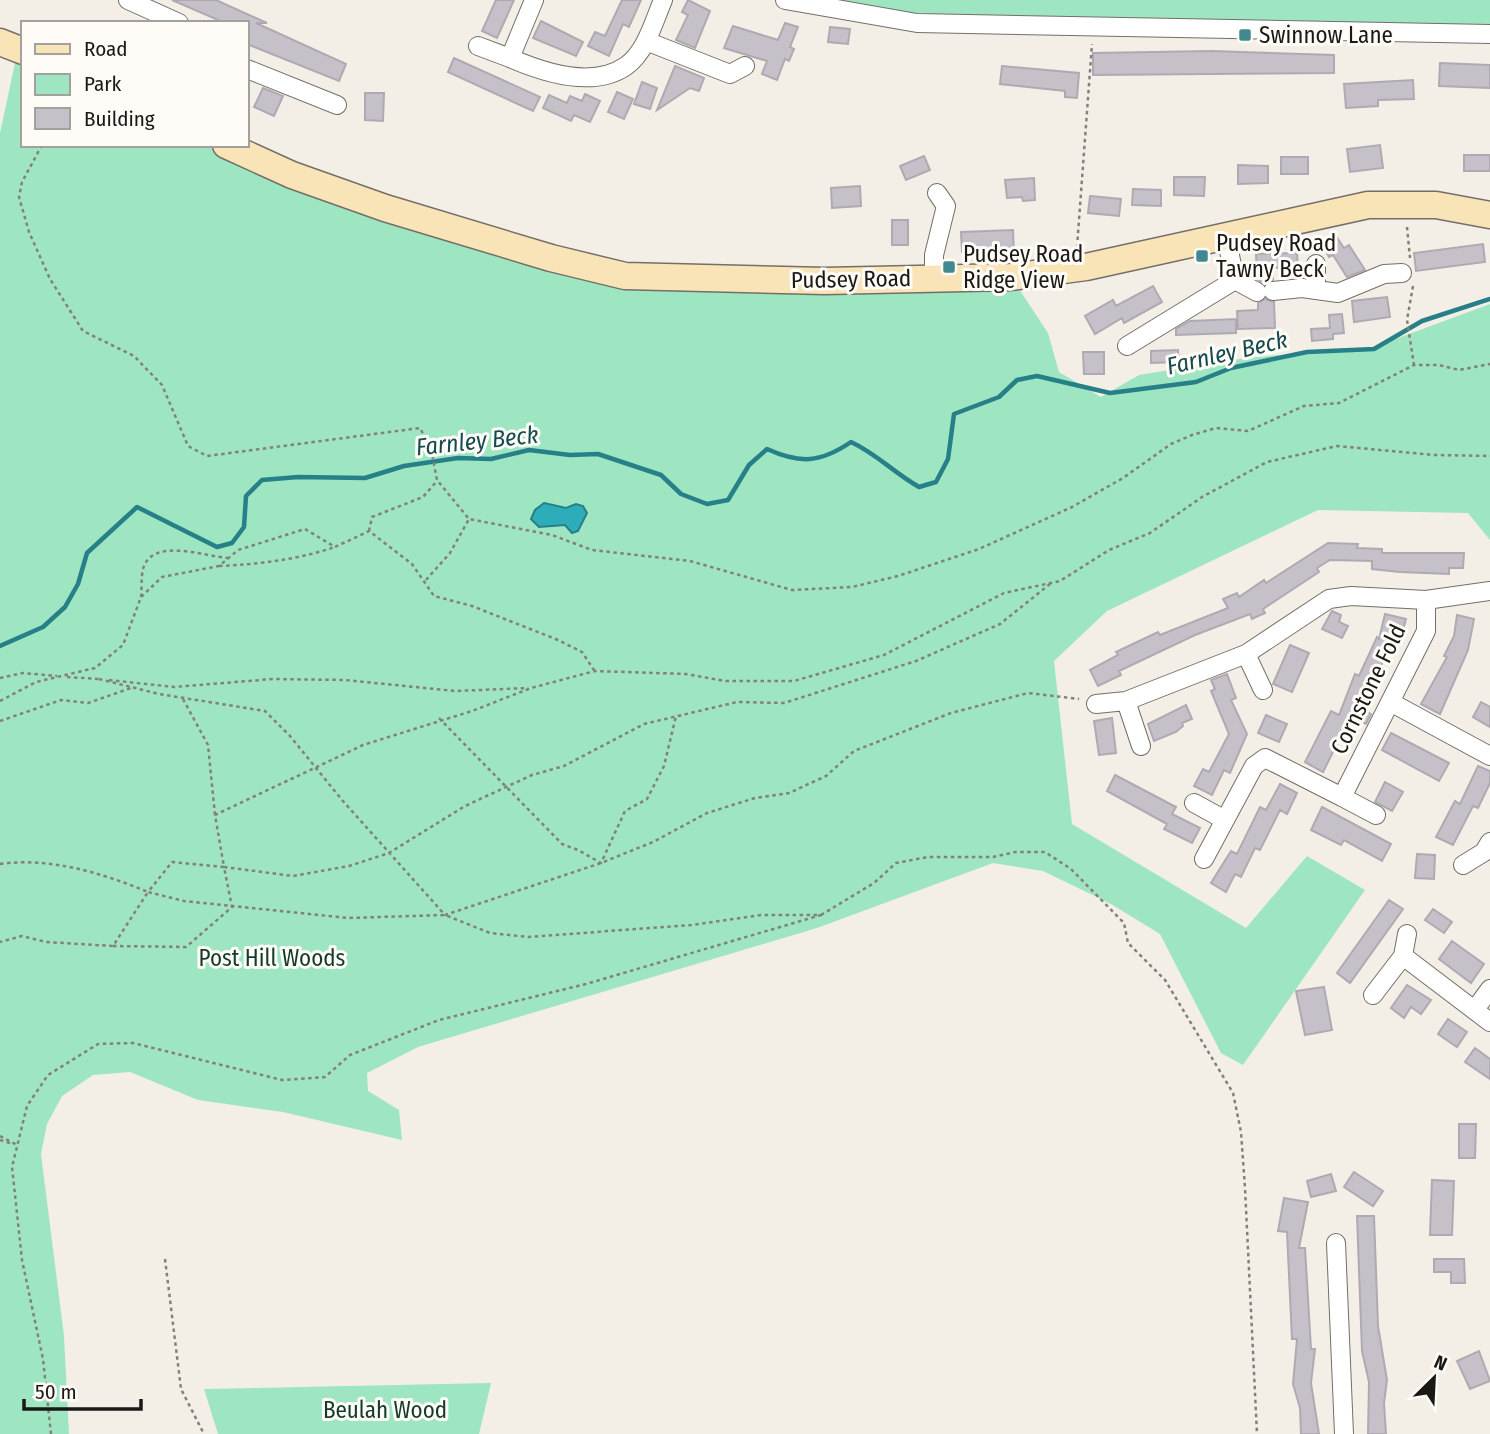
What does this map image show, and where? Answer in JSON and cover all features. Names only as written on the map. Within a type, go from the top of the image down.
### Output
[{"type":"main road","points":[[0,41],[21,50]]},
{"type":"main road","name":"Pudsey Road","points":[[230,147],[292,176],[385,208],[539,255],[625,276],[825,281],[1011,277],[1075,269],[1368,205],[1436,205],[1490,215]]},
{"type":"street","points":[[128,0],[175,21]]},
{"type":"street","points":[[510,58],[534,0]]},
{"type":"street","points":[[478,46],[551,73],[598,75],[626,66],[646,41],[663,0]]},
{"type":"street","points":[[785,0],[916,23],[1490,34]]},
{"type":"street","points":[[646,41],[730,74],[745,66]]},
{"type":"street","points":[[248,69],[337,105]]},
{"type":"street","points":[[934,277],[934,255],[946,206],[937,193]]},
{"type":"street","points":[[1226,236],[1235,280]]},
{"type":"street","points":[[1316,264],[1316,290]]},
{"type":"street","points":[[1235,280],[1265,292],[1316,290],[1338,293],[1384,274],[1402,273]]},
{"type":"street","points":[[1127,346],[1235,280]]},
{"type":"street","points":[[1096,704],[1126,701],[1245,654],[1329,599],[1351,596],[1426,600],[1490,591]]},
{"type":"street","name":"Cornstone Fold","points":[[1342,797],[1392,703],[1426,631],[1426,600]]},
{"type":"street","points":[[1245,654],[1263,690]]},
{"type":"street","points":[[1126,701],[1141,746]]},
{"type":"street","points":[[1392,703],[1490,756]]},
{"type":"street","points":[[1204,859],[1254,766],[1265,758],[1376,815]]},
{"type":"street","points":[[1194,803],[1225,820]]},
{"type":"street","points":[[1463,865],[1488,850]]},
{"type":"street","points":[[1373,995],[1403,956],[1407,934]]},
{"type":"street","points":[[1403,956],[1490,1021]]},
{"type":"street","points":[[1476,1008],[1490,989]]},
{"type":"street","points":[[1336,1242],[1344,1434]]},
{"type":"path","points":[[1075,269],[1093,27]]},
{"type":"path","points":[[41,147],[22,182],[19,197],[29,232],[50,279],[83,331],[134,356],[162,385],[188,446],[206,456],[420,428],[431,449],[437,481],[469,519],[552,535],[592,550],[690,561],[792,590],[852,587],[898,576],[979,550],[1072,507],[1123,478],[1171,444],[1192,435],[1216,428],[1248,431],[1304,406],[1339,403],[1414,365],[1440,365],[1460,370],[1490,365]]},
{"type":"path","points":[[1407,320],[1414,365]]},
{"type":"path","points":[[215,815],[363,745],[439,719],[472,711],[531,688],[595,671],[686,674],[725,681],[794,681],[884,655],[1004,593],[1060,580],[1109,550],[1150,533],[1202,497],[1266,461],[1337,446],[1434,455],[1490,456]]},
{"type":"path","points":[[369,531],[372,517],[423,497],[437,481]]},
{"type":"path","points":[[426,580],[450,553],[469,519]]},
{"type":"path","points":[[219,566],[238,550],[305,528],[335,547]]},
{"type":"path","points":[[369,531],[412,564],[426,580],[434,596],[472,606],[582,652],[595,671]]},
{"type":"path","points":[[141,597],[162,578],[219,566],[263,564],[304,558],[369,531]]},
{"type":"path","points":[[0,701],[36,682],[95,668],[123,645],[141,597],[144,569],[150,557],[168,548],[228,558]]},
{"type":"path","points":[[113,946],[148,892],[172,862],[293,876],[349,866],[389,853],[465,806],[506,786],[564,766],[644,724],[737,702],[783,703],[916,661],[1000,624],[1051,583]]},
{"type":"path","points":[[0,678],[23,673],[174,687],[272,679],[345,680],[454,691],[531,688]]},
{"type":"path","points":[[99,679],[182,698],[265,711],[444,915],[490,933],[528,937],[677,926],[761,915],[821,915]]},
{"type":"path","points":[[0,721],[61,700],[88,703],[133,688]]},
{"type":"path","points":[[0,864],[29,860],[107,875],[148,892],[184,901],[232,907],[348,918],[444,915],[601,863],[653,842],[707,813],[755,798],[789,793],[826,776],[854,751],[962,710],[1028,693],[1059,694],[1096,704]]},
{"type":"path","points":[[182,698],[208,745],[215,815],[232,907]]},
{"type":"path","points":[[601,863],[625,811],[648,799],[664,766],[677,716]]},
{"type":"path","points":[[439,719],[453,730],[462,745],[562,844],[601,863]]},
{"type":"path","points":[[51,1434],[43,1359],[22,1260],[12,1167],[27,1106],[48,1075],[97,1044],[133,1043],[282,1080],[325,1077],[351,1055],[439,1020],[586,984],[821,915],[874,883],[895,863],[928,857],[993,857],[1015,852],[1045,852],[1071,869],[1124,923],[1128,943],[1165,980],[1233,1093],[1241,1132],[1245,1188],[1257,1434]]},
{"type":"path","points":[[0,942],[22,936],[46,942],[186,947],[232,907]]},
{"type":"path","points":[[0,1138],[17,1145]]},
{"type":"path","points":[[164,1259],[181,1389],[204,1434]]},
{"type":"green space","points":[[828,0],[1490,0],[1490,29],[1311,22],[911,14]]},
{"type":"green space","name":"Post Hill Woods","points":[[18,49],[21,50],[21,147],[232,147],[625,276],[1011,277],[1048,333],[1059,372],[1101,397],[1139,375],[1245,358],[1374,347],[1490,304],[1490,540],[1468,513],[1318,510],[1107,611],[1054,661],[1072,824],[1246,928],[1307,856],[1365,890],[1243,1065],[1221,1053],[1160,934],[1111,904],[1043,871],[993,863],[817,928],[418,1047],[367,1073],[368,1091],[399,1110],[402,1140],[283,1112],[198,1100],[130,1072],[93,1075],[62,1096],[47,1124],[41,1154],[64,1336],[69,1434],[0,1434],[0,133]]},
{"type":"green space","name":"Beulah Wood","points":[[491,1383],[479,1434],[218,1434],[204,1389]]},
{"type":"water","points":[[544,503],[566,508],[576,504],[583,506],[587,513],[578,531],[572,533],[565,525],[539,527],[531,519],[535,510]]},
{"type":"building","points":[[172,0],[216,0],[267,23],[256,23],[346,64],[339,81],[248,44],[248,21],[220,21]]},
{"type":"building","points":[[496,0],[514,0],[497,38],[482,31]]},
{"type":"building","points":[[622,0],[641,0],[629,27],[623,24],[609,56],[588,46],[595,32],[605,36]]},
{"type":"building","points":[[688,0],[710,11],[695,48],[676,40],[688,15],[682,12]]},
{"type":"building","points":[[541,21],[583,42],[576,56],[533,38]]},
{"type":"building","points":[[785,23],[798,27],[790,47],[794,49],[789,61],[785,59],[777,80],[762,74],[767,61],[724,48],[733,26],[778,40]]},
{"type":"building","points":[[830,27],[850,29],[848,44],[828,42]]},
{"type":"building","points":[[1212,51],[1334,55],[1334,73],[1093,75],[1093,53]]},
{"type":"building","points":[[454,58],[540,97],[533,111],[448,72]]},
{"type":"building","points":[[1440,63],[1490,65],[1490,88],[1439,86]]},
{"type":"building","points":[[675,66],[704,78],[699,91],[690,88],[657,110]]},
{"type":"building","points":[[1002,66],[1079,73],[1077,98],[1065,97],[1065,91],[1000,84]]},
{"type":"building","points":[[1413,80],[1414,99],[1378,100],[1378,106],[1346,108],[1344,84]]},
{"type":"building","points":[[642,82],[657,88],[650,109],[634,104]]},
{"type":"building","points":[[263,88],[283,96],[274,116],[254,107]]},
{"type":"building","points":[[617,92],[633,99],[624,119],[608,112]]},
{"type":"building","points":[[365,93],[384,93],[383,121],[365,120]]},
{"type":"building","points":[[585,94],[600,101],[590,122],[574,115],[571,121],[543,108],[549,95],[567,103],[570,96],[582,101]]},
{"type":"building","points":[[1380,145],[1383,168],[1350,172],[1347,149]]},
{"type":"building","points":[[1464,155],[1490,155],[1490,171],[1464,171]]},
{"type":"building","points":[[924,156],[930,170],[906,180],[900,166]]},
{"type":"building","points":[[1281,157],[1308,157],[1308,174],[1281,174]]},
{"type":"building","points":[[1238,165],[1268,166],[1268,183],[1238,184]]},
{"type":"building","points":[[1174,177],[1205,177],[1204,196],[1174,195]]},
{"type":"building","points":[[1034,178],[1035,200],[1007,198],[1005,180]]},
{"type":"building","points":[[860,186],[861,206],[832,208],[831,188]]},
{"type":"building","points":[[1133,189],[1161,190],[1161,206],[1132,205]]},
{"type":"building","points":[[1090,196],[1121,199],[1119,216],[1088,213]]},
{"type":"building","points":[[892,220],[908,220],[908,245],[892,245]]},
{"type":"building","points":[[1013,230],[1014,254],[973,255],[973,252],[962,252],[961,232]]},
{"type":"building","points":[[1336,236],[1344,248],[1349,245],[1365,270],[1347,277],[1333,255],[1329,257],[1322,245]]},
{"type":"building","points":[[1483,244],[1485,262],[1416,271],[1414,253]]},
{"type":"building","points":[[1297,253],[1298,267],[1272,268],[1273,280],[1265,284],[1257,279],[1256,254]]},
{"type":"building","points":[[1153,286],[1162,302],[1124,323],[1122,318],[1095,334],[1085,316],[1113,300],[1116,306]]},
{"type":"building","points":[[1387,297],[1390,317],[1354,322],[1352,301]]},
{"type":"building","points":[[1265,299],[1274,302],[1275,328],[1238,329],[1237,311],[1258,310],[1258,303]]},
{"type":"building","points":[[1342,314],[1344,333],[1333,334],[1333,339],[1312,341],[1311,329],[1330,328],[1329,315]]},
{"type":"building","points":[[1236,319],[1236,333],[1176,335],[1176,329],[1190,321]]},
{"type":"building","points":[[1178,350],[1179,362],[1151,363],[1151,351]]},
{"type":"building","points":[[1083,352],[1104,352],[1104,374],[1084,374]]},
{"type":"building","points":[[1328,543],[1358,544],[1357,548],[1382,549],[1382,553],[1464,553],[1463,568],[1449,568],[1449,574],[1400,572],[1372,569],[1372,561],[1330,560],[1317,568],[1319,572],[1263,609],[1265,613],[1252,619],[1250,614],[1195,635],[1119,671],[1121,675],[1098,686],[1090,670],[1118,655],[1116,652],[1158,632],[1160,635],[1228,608],[1223,599],[1237,593],[1239,597],[1264,580],[1266,583]]},
{"type":"building","points":[[1332,611],[1341,615],[1339,622],[1348,626],[1342,638],[1322,629]]},
{"type":"building","points":[[1385,614],[1406,619],[1403,630],[1397,629],[1379,670],[1383,672],[1378,683],[1372,680],[1358,706],[1371,714],[1366,724],[1351,716],[1323,772],[1305,762],[1331,711],[1339,715],[1355,674],[1359,676],[1377,637],[1379,639]]},
{"type":"building","points":[[1457,615],[1474,619],[1468,650],[1440,714],[1421,704],[1447,657],[1444,656],[1454,636]]},
{"type":"building","points":[[1290,645],[1309,653],[1292,692],[1273,684]]},
{"type":"building","points":[[1227,674],[1236,698],[1231,700],[1247,734],[1230,773],[1224,770],[1212,795],[1194,786],[1203,769],[1209,772],[1229,734],[1211,691],[1215,689],[1211,680]]},
{"type":"building","points":[[1481,702],[1490,707],[1490,727],[1473,717]]},
{"type":"building","points":[[1186,705],[1192,719],[1182,723],[1183,726],[1176,732],[1154,741],[1148,724]]},
{"type":"building","points":[[1266,715],[1287,724],[1279,742],[1258,733]]},
{"type":"building","points":[[1112,718],[1116,753],[1099,755],[1094,721]]},
{"type":"building","points":[[1391,733],[1449,763],[1439,781],[1382,750]]},
{"type":"building","points":[[1478,766],[1490,771],[1490,783],[1478,808],[1473,806],[1453,845],[1436,837],[1455,801],[1460,804]]},
{"type":"building","points":[[1115,775],[1176,807],[1172,814],[1200,828],[1192,843],[1164,829],[1167,824],[1107,791]]},
{"type":"building","points":[[1385,782],[1403,792],[1392,811],[1375,802]]},
{"type":"building","points":[[1280,784],[1297,793],[1287,814],[1280,810],[1260,850],[1255,848],[1241,877],[1235,874],[1226,892],[1211,883],[1231,851],[1237,854],[1260,807],[1266,810]]},
{"type":"building","points":[[1322,807],[1391,844],[1382,861],[1344,840],[1341,845],[1311,830]]},
{"type":"building","points":[[1417,854],[1435,855],[1434,879],[1415,878]]},
{"type":"building","points":[[1389,900],[1403,909],[1350,983],[1337,973]]},
{"type":"building","points":[[1433,909],[1452,922],[1444,933],[1425,920]]},
{"type":"building","points":[[1452,941],[1484,964],[1471,983],[1439,959]]},
{"type":"building","points":[[1407,985],[1431,1000],[1421,1014],[1411,1007],[1404,1018],[1391,1008]]},
{"type":"building","points":[[1324,987],[1332,1030],[1305,1035],[1296,991]]},
{"type":"building","points":[[1448,1019],[1467,1032],[1457,1047],[1438,1034]]},
{"type":"building","points":[[1475,1048],[1490,1059],[1490,1079],[1465,1062]]},
{"type":"building","points":[[1459,1124],[1476,1124],[1475,1158],[1459,1158]]},
{"type":"building","points":[[1354,1172],[1383,1191],[1373,1206],[1344,1187]]},
{"type":"building","points":[[1331,1174],[1336,1191],[1311,1197],[1307,1181]]},
{"type":"building","points":[[1432,1180],[1454,1181],[1452,1235],[1430,1235]]},
{"type":"building","points":[[1284,1198],[1308,1202],[1299,1248],[1305,1248],[1311,1349],[1315,1349],[1311,1383],[1319,1434],[1301,1434],[1300,1408],[1293,1384],[1297,1339],[1292,1339],[1287,1232],[1278,1231]]},
{"type":"building","points":[[1357,1216],[1374,1216],[1378,1326],[1387,1380],[1384,1403],[1386,1434],[1368,1434],[1369,1382],[1362,1351]]},
{"type":"building","points":[[1434,1259],[1464,1259],[1465,1283],[1451,1283],[1451,1272],[1434,1272]]},
{"type":"building","points":[[1479,1351],[1490,1381],[1470,1389],[1457,1361]]},
{"type":"waterway","name":"Farnley Beck","points":[[0,646],[43,627],[65,607],[78,584],[87,553],[137,507],[217,547],[232,543],[244,527],[246,496],[262,480],[298,477],[365,478],[404,466],[458,458],[491,459],[529,450],[570,455],[598,454],[661,475],[681,494],[707,504],[728,500],[749,465],[767,449],[790,457],[810,459],[829,454],[851,442],[919,487],[936,482],[948,459],[954,414],[999,397],[1017,380],[1037,376],[1110,393],[1196,382],[1231,368],[1307,352],[1374,349],[1422,321],[1490,299]]},
{"type":"place","name":"Swinnow Lane","points":[[1245,35]]},
{"type":"place","name":"Pudsey Road Tawny Beck","points":[[1202,256]]},
{"type":"place","name":"Pudsey Road Ridge View","points":[[949,267]]}]
